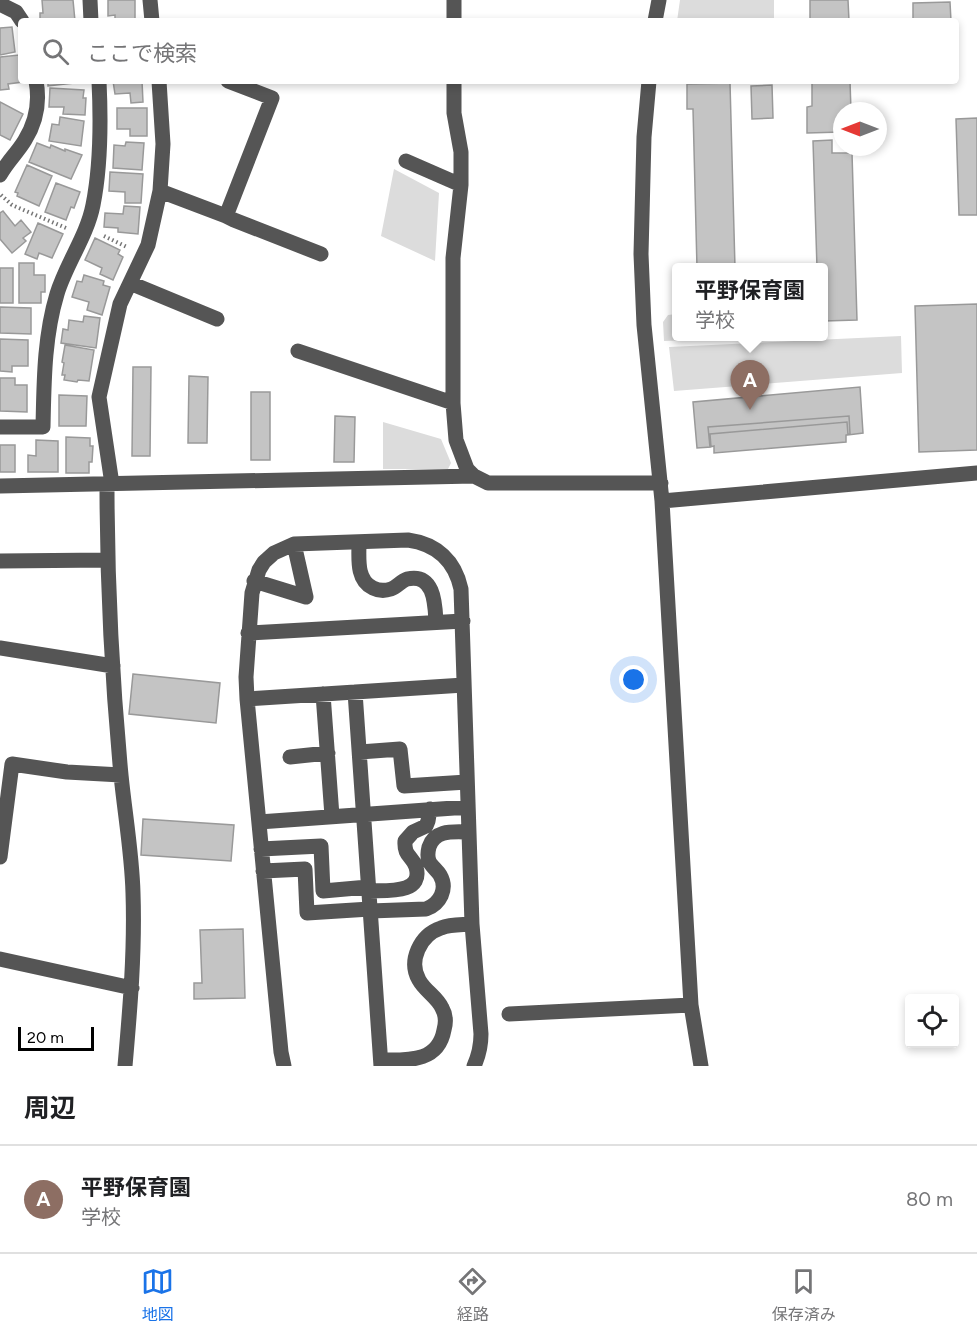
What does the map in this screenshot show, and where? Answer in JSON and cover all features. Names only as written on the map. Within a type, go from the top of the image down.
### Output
[{"type":"street","points":[[90,0],[91,18]]},
{"type":"street","points":[[150,0],[152,18]]},
{"type":"street","points":[[454,0],[454,18]]},
{"type":"street","points":[[656,18],[659,0]]},
{"type":"street","points":[[0,4],[16,12],[20,18]]},
{"type":"street","points":[[0,175],[26,140],[36,115],[37,84]]},
{"type":"street","points":[[0,427],[43,427],[44,369],[48,334],[57,294],[93,207],[101,115],[99,84]]},
{"type":"street","points":[[125,1066],[132,988],[133,893],[121,775],[107,560],[110,484],[99,397],[120,304],[148,245],[160,191],[163,144],[159,84]]},
{"type":"street","points":[[226,216],[272,98],[236,84]]},
{"type":"street","points":[[454,84],[454,113],[461,152],[461,185],[453,258],[453,403],[456,440],[466,469],[488,483],[660,483]]},
{"type":"street","points":[[649,84],[644,137],[641,254],[644,325],[662,501],[691,1005],[700,1066]]},
{"type":"street","points":[[406,161],[461,185]]},
{"type":"street","points":[[160,191],[321,254]]},
{"type":"street","points":[[130,284],[216,319]]},
{"type":"street","points":[[298,351],[453,403]]},
{"type":"street","points":[[662,501],[977,473]]},
{"type":"street","points":[[0,486],[474,476]]},
{"type":"street","points":[[284,1066],[279,1041],[247,699],[248,633],[254,581],[264,561],[274,553],[294,544],[408,540],[421,542],[442,555],[458,576],[462,596],[472,924],[481,1034],[481,1045],[474,1066]]},
{"type":"street","points":[[359,542],[359,567],[368,585],[375,589],[387,590],[404,580],[421,580],[434,595],[436,622]]},
{"type":"street","points":[[254,581],[306,597],[294,544]]},
{"type":"street","points":[[0,561],[107,560]]},
{"type":"street","points":[[248,633],[463,621]]},
{"type":"street","points":[[0,648],[113,666]]},
{"type":"street","points":[[247,699],[464,685]]},
{"type":"street","points":[[355,692],[381,1063],[417,1059],[425,1056],[438,1045],[443,1036],[445,1015],[441,1006],[417,978],[415,959],[418,948],[424,939],[441,927],[472,924]]},
{"type":"street","points":[[323,694],[332,816]]},
{"type":"street","points":[[360,752],[400,749],[404,786],[467,782]]},
{"type":"street","points":[[290,757],[328,753]]},
{"type":"street","points":[[0,857],[12,764],[67,772],[121,775]]},
{"type":"street","points":[[259,822],[468,807]]},
{"type":"street","points":[[261,849],[321,846],[323,891],[402,890],[411,885],[416,876],[415,865],[406,852],[405,841],[413,832],[426,826],[430,810]]},
{"type":"street","points":[[263,871],[305,869],[307,913],[426,909],[432,907],[441,896],[444,883],[429,860],[430,845],[438,834],[469,832]]},
{"type":"street","points":[[0,959],[132,988]]},
{"type":"street","points":[[509,1014],[691,1005]]},
{"type":"path","points":[[0,194],[12,205],[144,255]]},
{"type":"shaded area","points":[[680,0],[774,0],[774,18],[677,18]]},
{"type":"shaded area","points":[[394,169],[439,193],[435,261],[381,236]]},
{"type":"shaded area","points":[[672,314],[672,341],[664,341],[663,322],[668,315]]},
{"type":"shaded area","points":[[901,336],[902,373],[674,391],[669,347]]},
{"type":"shaded area","points":[[383,422],[441,439],[451,463],[448,469],[383,469]]},
{"type":"building","points":[[42,0],[73,0],[75,18],[40,18],[40,13],[43,13]]},
{"type":"building","points":[[108,0],[135,0],[135,18],[108,16]]},
{"type":"building","points":[[810,0],[848,0],[849,18],[810,18]]},
{"type":"building","points":[[950,2],[951,18],[913,18],[913,3]]},
{"type":"building","points":[[12,27],[15,52],[0,55],[0,28]]},
{"type":"building","points":[[18,55],[18,83],[8,84],[9,89],[0,90],[0,57]]},
{"type":"building","points":[[113,84],[142,84],[143,102],[131,103],[130,93],[115,94]]},
{"type":"building","points":[[687,84],[730,84],[735,263],[697,263],[693,109],[687,109]]},
{"type":"building","points":[[812,84],[850,84],[851,102],[833,102],[833,132],[807,133],[807,107],[812,106]]},
{"type":"building","points":[[772,85],[773,118],[752,119],[751,86]]},
{"type":"building","points":[[50,88],[84,90],[85,115],[63,114],[64,107],[49,107]]},
{"type":"building","points":[[0,102],[23,114],[10,140],[0,135]]},
{"type":"building","points":[[117,108],[147,108],[147,136],[130,136],[130,129],[117,129]]},
{"type":"building","points":[[60,117],[84,121],[81,146],[49,141],[52,124],[59,125]]},
{"type":"building","points":[[977,118],[977,215],[959,215],[956,119]]},
{"type":"building","points":[[832,140],[833,156],[852,156],[857,320],[828,321],[828,263],[817,263],[813,141]]},
{"type":"building","points":[[126,142],[144,143],[142,170],[113,168],[114,145],[125,146]]},
{"type":"building","points":[[37,143],[82,155],[71,179],[29,162]]},
{"type":"building","points":[[27,165],[52,176],[39,206],[17,196],[18,193],[15,192]]},
{"type":"building","points":[[110,172],[143,174],[141,203],[125,203],[125,192],[109,191]]},
{"type":"building","points":[[56,183],[80,192],[66,220],[45,212]]},
{"type":"building","points":[[124,206],[140,207],[138,234],[118,232],[118,228],[104,227],[105,213],[123,214]]},
{"type":"building","points":[[3,211],[15,226],[21,220],[31,232],[23,238],[26,241],[12,253],[0,239],[0,213]]},
{"type":"building","points":[[38,223],[63,234],[52,258],[39,253],[37,259],[25,254]]},
{"type":"building","points":[[95,238],[120,250],[118,254],[123,257],[113,280],[100,274],[102,268],[85,260]]},
{"type":"building","points":[[19,263],[34,263],[34,275],[45,275],[45,292],[41,292],[41,303],[19,303]]},
{"type":"building","points":[[0,268],[13,268],[13,303],[0,303]]},
{"type":"building","points":[[84,275],[104,281],[103,285],[110,287],[102,315],[87,310],[89,302],[72,297],[77,281],[82,282]]},
{"type":"building","points":[[977,304],[977,450],[919,452],[915,306]]},
{"type":"building","points":[[0,307],[31,308],[31,334],[0,333]]},
{"type":"building","points":[[84,316],[100,318],[96,348],[61,343],[63,329],[68,330],[69,320],[83,322]]},
{"type":"building","points":[[0,339],[28,340],[28,366],[12,366],[12,372],[0,371]]},
{"type":"building","points":[[65,345],[94,350],[89,381],[64,380],[65,375],[62,375],[64,363],[62,362]]},
{"type":"building","points":[[133,367],[151,367],[150,456],[132,456]]},
{"type":"building","points":[[189,376],[208,377],[207,443],[188,443]]},
{"type":"building","points":[[0,378],[15,378],[15,385],[27,385],[27,412],[0,411]]},
{"type":"building","points":[[860,387],[863,433],[848,435],[847,422],[710,434],[711,447],[697,448],[693,402]]},
{"type":"building","points":[[251,392],[270,392],[270,460],[251,460]]},
{"type":"building","points":[[59,395],[87,396],[86,426],[59,426]]},
{"type":"building","points":[[335,416],[355,417],[354,462],[334,462]]},
{"type":"building","points":[[849,416],[850,434],[846,435],[846,442],[714,453],[714,446],[710,447],[708,427]]},
{"type":"building","points":[[66,437],[90,438],[90,446],[93,446],[89,473],[66,473]]},
{"type":"building","points":[[36,440],[58,441],[58,472],[28,472],[28,455],[36,456]]},
{"type":"building","points":[[0,445],[15,445],[15,472],[0,472]]},
{"type":"building","points":[[133,674],[220,683],[216,723],[129,714]]},
{"type":"building","points":[[143,819],[234,825],[231,861],[141,855]]},
{"type":"building","points":[[243,929],[245,998],[194,999],[194,983],[202,983],[200,930]]},
{"type":"place","name":"平野保育園","points":[[750,410]]}]
